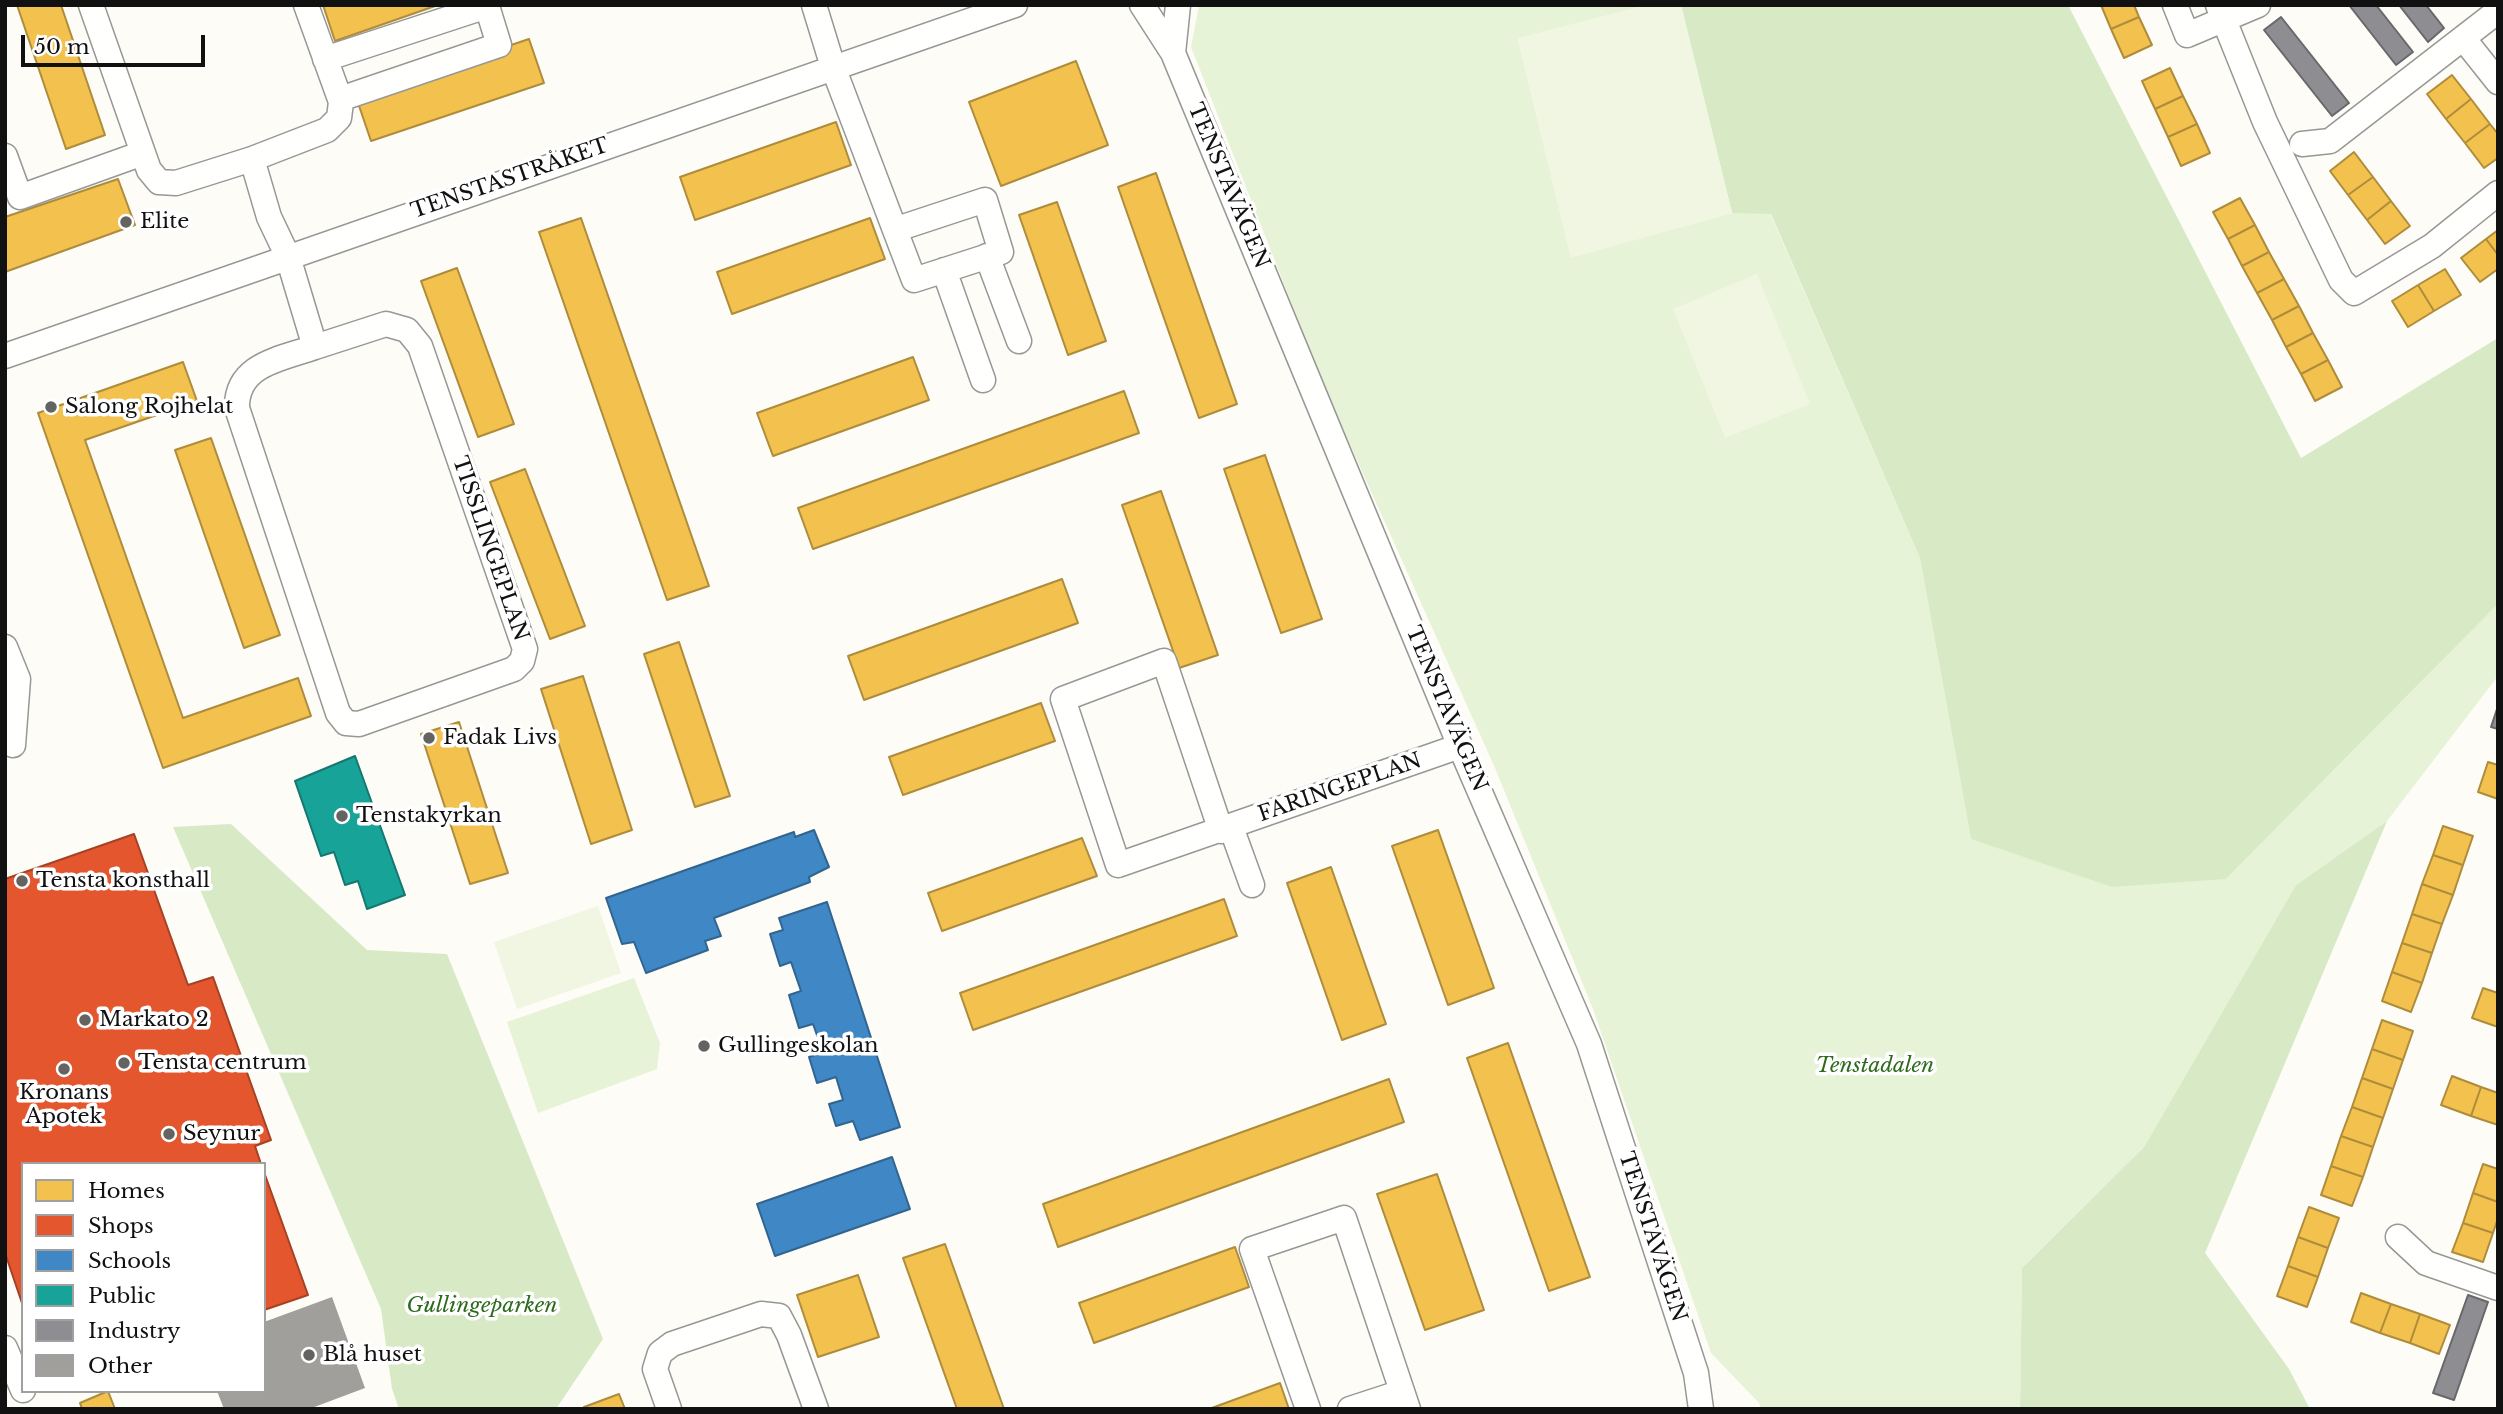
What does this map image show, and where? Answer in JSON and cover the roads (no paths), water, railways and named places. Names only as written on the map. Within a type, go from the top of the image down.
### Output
[{"type":"street","points":[[91,5],[149,170],[159,182],[176,183],[252,159],[327,130],[339,118],[340,99],[306,5]]},
{"type":"street","points":[[814,5],[834,67],[914,280],[1002,251],[985,200],[897,229]]},
{"type":"street","name":"TENSTASTRÅKET","points":[[5,356],[1015,5]]},
{"type":"street","name":"TENSTAVÄGEN","points":[[1142,5],[1173,53],[1460,746],[1589,1044],[1696,1373],[1702,1409]]},
{"type":"street","name":"TENSTAVÄGEN","points":[[1173,53],[1178,5]]},
{"type":"street","points":[[2175,5],[2187,35],[2221,13],[2258,5]]},
{"type":"street","points":[[325,59],[487,6],[494,23],[499,45],[340,99]]},
{"type":"street","points":[[2302,144],[2330,141],[2498,11]]},
{"type":"street","points":[[2221,13],[2264,122],[2341,280],[2354,293],[2432,246],[2498,193]]},
{"type":"street","points":[[2463,38],[2498,82]]},
{"type":"street","points":[[5,156],[20,197],[143,153]]},
{"type":"street","points":[[252,159],[270,217],[288,257],[315,346]]},
{"type":"street","points":[[987,256],[1019,341]]},
{"type":"street","points":[[944,270],[983,380]]},
{"type":"street","name":"TISSLINGEPLAN","points":[[386,324],[407,330],[420,346],[525,649],[522,661],[514,669],[359,724],[345,723],[338,713],[237,408],[236,391],[253,369],[315,346],[386,324]]},
{"type":"street","points":[[5,647],[18,679],[13,744]]},
{"type":"street","name":"FARINGEPLAN","points":[[1226,829],[1164,661],[1063,699],[1118,865],[1226,829],[1460,746]]},
{"type":"street","points":[[1226,829],[1252,885]]},
{"type":"street","points":[[1308,1409],[1252,1249],[1344,1218],[1405,1400],[1350,1409]]},
{"type":"street","points":[[2398,1237],[2426,1263],[2498,1288]]},
{"type":"street","points":[[669,1409],[655,1369],[660,1353],[672,1344],[761,1314],[779,1316],[789,1335],[816,1409]]},
{"type":"street","points":[[5,1349],[21,1386]]},
{"type":"street","name":"TENSTAVÄGEN","points":[[1696,1373],[1721,1409]]},
{"type":"street","points":[[24,1393],[31,1409]]},
{"type":"place","name":"Elite","points":[[126,222]]},
{"type":"place","name":"Salong Rojhelat","points":[[51,407]]},
{"type":"place","name":"Fadak Livs","points":[[429,738]]},
{"type":"place","name":"Tenstakyrkan","points":[[342,816]]},
{"type":"place","name":"Tensta konsthall","points":[[22,881]]},
{"type":"place","name":"Markato 2","points":[[85,1020]]},
{"type":"place","name":"Gullingeskolan","points":[[704,1046]]},
{"type":"place","name":"Tensta centrum","points":[[124,1063]]},
{"type":"place","name":"Kronans Apotek","points":[[64,1069]]},
{"type":"place","name":"Seynur","points":[[169,1134]]},
{"type":"place","name":"Blå huset","points":[[309,1355]]},
{"type":"park label","name":"Tenstadalen","points":[[1875,1066]]},
{"type":"park label","name":"Gullingeparken","points":[[482,1306]]}]
